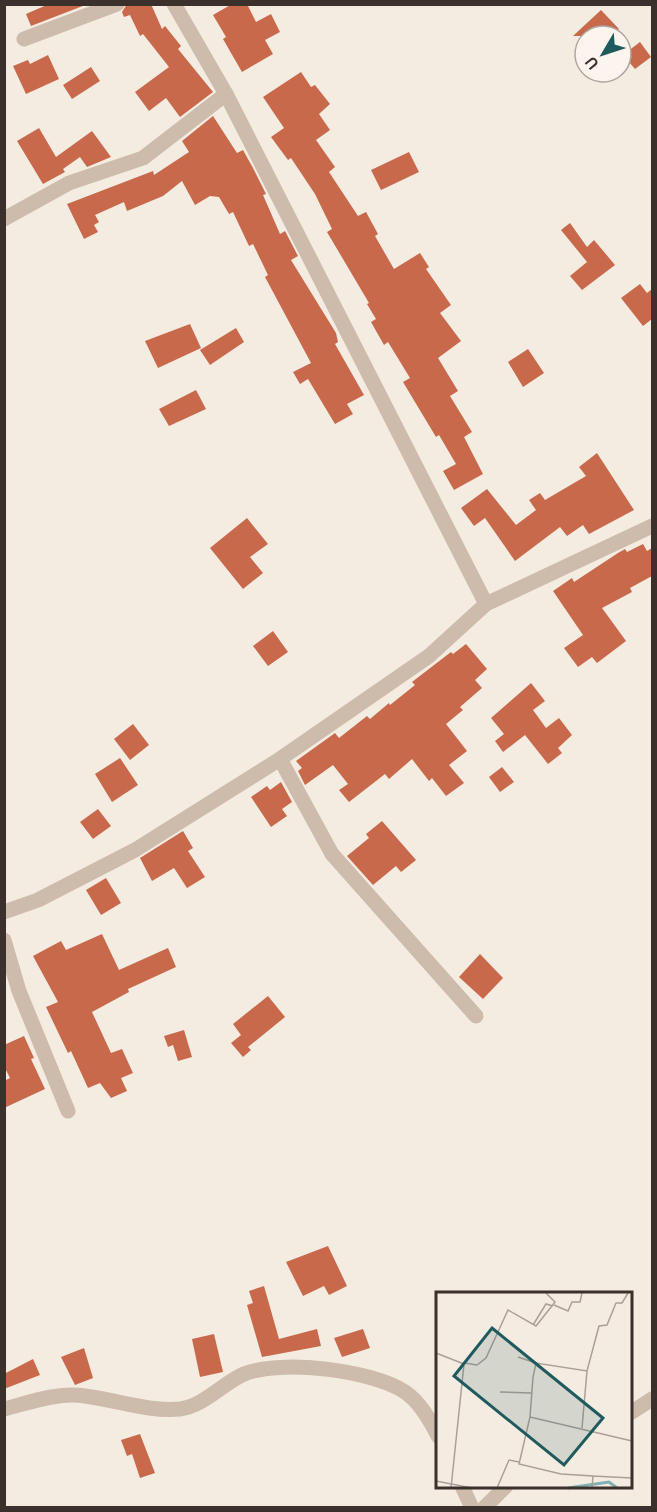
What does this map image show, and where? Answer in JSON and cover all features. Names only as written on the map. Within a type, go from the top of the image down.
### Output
[{"type":"street","points":[[24,39],[117,4]]},
{"type":"street","points":[[174,4],[226,94],[486,604]]},
{"type":"street","points":[[4,219],[69,183],[143,158],[226,94]]},
{"type":"street","points":[[4,912],[38,900],[135,850],[280,759],[429,656],[486,604],[652,526]]},
{"type":"street","points":[[280,759],[332,854],[476,1016]]},
{"type":"street","points":[[4,940],[19,991],[68,1111]]},
{"type":"street","points":[[4,1409],[46,1398],[74,1395],[159,1409],[184,1408],[245,1374],[272,1368],[300,1368],[357,1376],[404,1391],[420,1406],[436,1433]]},
{"type":"street","points":[[633,1411],[652,1399]]},
{"type":"street","points":[[463,1488],[472,1508]]},
{"type":"street","points":[[484,1508],[504,1488]]},
{"type":"building","points":[[49,4],[88,4],[31,26],[26,14]]},
{"type":"building","points":[[127,4],[151,4],[162,29],[165,26],[181,46],[178,49],[213,92],[180,117],[166,98],[149,111],[135,92],[169,67],[143,34],[140,36],[130,15],[124,17],[122,12]]},
{"type":"building","points":[[232,4],[247,4],[256,22],[271,14],[280,32],[265,40],[273,54],[242,72],[223,39],[226,37],[213,15]]},
{"type":"building","points":[[601,10],[614,24],[586,24]]},
{"type":"building","points":[[640,42],[651,57],[635,69],[633,67],[633,47]]},
{"type":"building","points":[[48,55],[59,79],[26,94],[13,66],[28,60],[30,64]]},
{"type":"building","points":[[91,67],[100,81],[72,99],[63,85]]},
{"type":"building","points":[[301,72],[311,87],[315,85],[330,104],[319,114],[330,130],[316,140],[335,167],[329,172],[358,216],[366,212],[378,234],[375,236],[394,269],[420,253],[429,267],[426,269],[451,305],[440,313],[461,341],[438,358],[458,391],[450,396],[472,432],[464,437],[483,474],[454,490],[443,471],[456,464],[439,435],[436,437],[403,382],[410,378],[388,342],[384,345],[371,322],[376,319],[367,304],[369,303],[327,232],[332,229],[315,194],[291,158],[288,160],[271,137],[284,128],[263,97]]},
{"type":"building","points":[[213,116],[237,153],[243,150],[253,168],[266,194],[263,195],[280,234],[285,231],[298,256],[291,260],[336,333],[338,342],[335,344],[364,395],[347,404],[353,414],[335,424],[308,379],[300,384],[293,372],[311,363],[265,277],[268,275],[253,244],[249,246],[233,212],[229,214],[219,197],[210,196],[195,205],[182,181],[163,196],[127,211],[124,202],[95,215],[99,222],[94,225],[98,232],[84,239],[67,204],[153,171],[154,175],[189,152],[182,141]]},
{"type":"building","points":[[39,128],[56,157],[92,131],[111,157],[87,167],[80,157],[63,169],[65,172],[43,184],[17,141]]},
{"type":"building","points":[[409,152],[419,172],[381,190],[371,170]]},
{"type":"building","points":[[570,223],[587,247],[594,240],[615,265],[582,290],[570,276],[587,262],[561,230]]},
{"type":"building","points":[[640,284],[647,293],[652,289],[652,319],[643,326],[621,298]]},
{"type":"building","points":[[190,324],[201,348],[158,368],[145,341]]},
{"type":"building","points":[[236,328],[244,342],[210,365],[200,350]]},
{"type":"building","points":[[528,349],[544,373],[523,387],[508,362]]},
{"type":"building","points":[[196,390],[206,409],[169,426],[159,409]]},
{"type":"building","points":[[597,453],[634,510],[589,534],[583,525],[567,536],[560,527],[515,561],[485,518],[474,526],[461,508],[487,489],[516,525],[536,510],[529,500],[540,493],[545,500],[586,476],[579,467]]},
{"type":"building","points":[[247,518],[268,544],[250,557],[263,573],[243,589],[210,548]]},
{"type":"building","points":[[643,544],[647,551],[652,548],[652,576],[630,588],[632,592],[602,608],[626,641],[597,663],[592,657],[578,667],[564,648],[583,635],[553,591],[572,578],[574,582],[625,549],[627,552]]},
{"type":"building","points":[[273,631],[288,652],[268,666],[253,646]]},
{"type":"building","points":[[466,644],[487,669],[475,680],[482,688],[460,707],[463,710],[446,724],[467,751],[449,765],[464,783],[446,796],[432,778],[429,781],[412,759],[389,779],[385,774],[349,802],[339,790],[348,784],[333,765],[305,785],[298,771],[302,768],[296,761],[335,733],[339,738],[367,716],[370,719],[415,685],[412,682],[451,652],[453,654]]},
{"type":"building","points":[[531,683],[545,701],[533,710],[546,728],[559,718],[572,735],[558,748],[562,753],[548,764],[525,735],[503,752],[495,741],[504,734],[491,718]]},
{"type":"building","points":[[133,724],[149,745],[130,760],[114,739]]},
{"type":"building","points":[[120,758],[138,785],[112,802],[95,774]]},
{"type":"building","points":[[502,767],[514,782],[500,792],[489,777]]},
{"type":"building","points":[[281,782],[292,802],[282,809],[287,816],[271,827],[251,797],[267,786],[270,790]]},
{"type":"building","points":[[98,809],[111,826],[93,839],[80,822]]},
{"type":"building","points":[[382,821],[416,860],[401,872],[396,866],[373,885],[347,856],[369,838],[366,834]]},
{"type":"building","points":[[183,831],[193,848],[188,851],[205,877],[187,888],[174,868],[152,881],[140,858]]},
{"type":"building","points":[[106,878],[121,903],[101,915],[86,890]]},
{"type":"building","points":[[102,934],[119,970],[168,948],[176,967],[128,989],[129,992],[92,1012],[111,1053],[122,1049],[133,1073],[121,1078],[127,1091],[111,1098],[100,1083],[88,1088],[71,1051],[68,1053],[46,1007],[58,1002],[33,956],[61,941],[66,950]]},
{"type":"building","points":[[480,954],[503,978],[483,999],[459,977]]},
{"type":"building","points":[[268,996],[285,1017],[248,1047],[251,1050],[243,1057],[231,1043],[241,1035],[233,1024]]},
{"type":"building","points":[[184,1030],[192,1057],[178,1061],[173,1045],[168,1047],[164,1036]]},
{"type":"building","points":[[24,1036],[34,1058],[31,1059],[45,1089],[4,1108],[4,1081],[10,1078],[4,1066],[4,1045]]},
{"type":"building","points":[[328,1246],[347,1286],[329,1295],[324,1286],[303,1296],[286,1262]]},
{"type":"building","points":[[264,1286],[279,1339],[317,1329],[321,1346],[262,1357],[247,1305],[253,1303],[249,1291]]},
{"type":"building","points":[[363,1329],[370,1348],[342,1357],[334,1338]]},
{"type":"building","points":[[214,1334],[223,1372],[200,1377],[192,1339]]},
{"type":"building","points":[[84,1348],[93,1378],[75,1385],[61,1357]]},
{"type":"building","points":[[33,1359],[40,1375],[4,1389],[4,1374]]},
{"type":"building","points":[[140,1434],[155,1473],[140,1478],[132,1454],[127,1456],[121,1440]]}]
